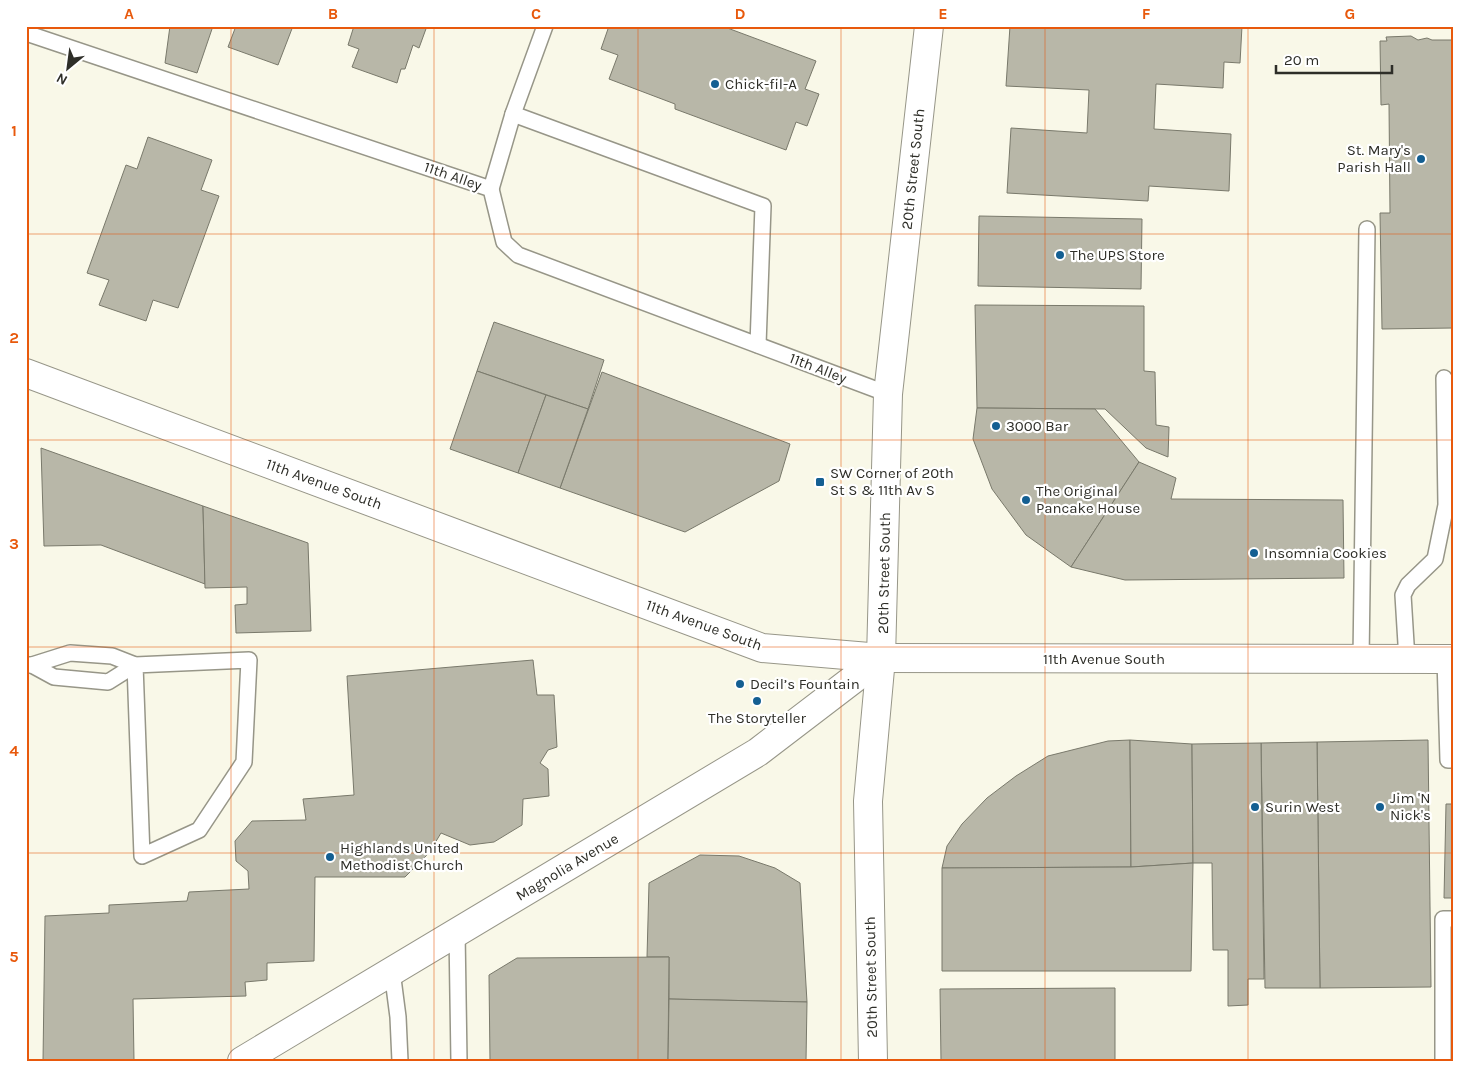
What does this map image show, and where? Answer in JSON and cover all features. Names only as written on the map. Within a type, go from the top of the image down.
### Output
[{"type":"street","name":"20th Street South","points":[[873,1061],[868,801],[881,658],[888,394],[929,26]]},
{"type":"street","name":"11th Avenue South","points":[[26,373],[762,648],[881,658],[1449,659]]},
{"type":"street","name":"Magnolia Avenue","points":[[242,1061],[758,752],[881,658]]},
{"type":"lane","points":[[491,189],[513,114],[545,26]]},
{"type":"lane","name":"11th Alley","points":[[26,33],[491,189],[504,242],[518,255],[888,394]]},
{"type":"lane","points":[[513,114],[763,206],[758,345]]},
{"type":"lane","points":[[1360,659],[1366,230]]},
{"type":"lane","points":[[1407,660],[1404,595],[1408,585],[1435,558],[1446,506],[1444,378]]},
{"type":"lane","points":[[29,665],[70,653],[112,656],[135,665],[249,660],[244,762],[199,830],[142,856],[135,665]]},
{"type":"lane","points":[[1449,659],[1448,760],[1453,760]]},
{"type":"lane","points":[[29,665],[54,677],[108,682],[135,665]]},
{"type":"lane","points":[[1443,1061],[1448,1010],[1443,920],[1453,919]]},
{"type":"lane","points":[[457,932],[460,1061]]},
{"type":"lane","points":[[392,971],[398,1017],[400,1061]]},
{"type":"building","points":[[170,26],[213,26],[197,73],[165,63]]},
{"type":"building","points":[[236,26],[293,26],[278,65],[228,47]]},
{"type":"building","points":[[354,26],[427,26],[419,48],[413,45],[405,69],[401,69],[397,83],[352,67],[359,49],[348,45]]},
{"type":"building","name":"Chick-fil-A","points":[[609,26],[722,26],[816,61],[805,89],[819,94],[807,126],[796,122],[786,150],[675,109],[675,104],[609,79],[618,55],[601,49]]},
{"type":"building","points":[[1010,26],[1242,26],[1240,63],[1224,62],[1223,88],[1156,84],[1154,129],[1231,134],[1229,191],[1149,186],[1148,201],[1007,193],[1011,128],[1087,133],[1089,90],[1006,86]]},
{"type":"building","name":"St. Mary's Parish Hall","points":[[1411,36],[1418,40],[1427,38],[1432,40],[1453,40],[1453,328],[1382,329],[1380,213],[1390,213],[1389,104],[1381,105],[1380,41],[1387,41],[1386,37]]},
{"type":"building","points":[[148,137],[212,160],[201,190],[219,196],[178,308],[153,300],[146,321],[99,305],[109,280],[87,273],[126,165],[137,169]]},
{"type":"building","name":"The UPS Store","points":[[979,216],[1142,219],[1141,289],[978,286]]},
{"type":"building","points":[[975,305],[1144,306],[1144,371],[1155,372],[1156,425],[1169,427],[1168,457],[1146,448],[1105,409],[977,408]]},
{"type":"building","points":[[494,322],[604,360],[588,409],[477,371]]},
{"type":"building","points":[[477,371],[546,395],[518,473],[450,449]]},
{"type":"building","points":[[602,372],[790,444],[779,481],[685,532],[560,488]]},
{"type":"building","points":[[546,395],[588,409],[560,488],[518,473]]},
{"type":"building","points":[[977,408],[1095,409],[1139,462],[1071,567],[1026,535],[992,489],[973,439]]},
{"type":"building","points":[[41,448],[203,506],[205,584],[101,545],[44,546]]},
{"type":"building","points":[[1139,462],[1176,478],[1171,499],[1343,500],[1344,578],[1125,580],[1071,567]]},
{"type":"building","points":[[203,506],[308,543],[311,631],[236,633],[235,605],[247,604],[247,587],[205,588]]},
{"type":"building","name":"Highlands United Methodist Church","points":[[533,660],[537,695],[554,695],[557,747],[548,750],[540,763],[548,769],[549,796],[523,799],[522,825],[494,842],[470,845],[441,833],[429,853],[405,877],[315,877],[314,961],[267,963],[267,980],[245,982],[246,996],[133,999],[134,1061],[43,1061],[45,916],[109,913],[109,905],[187,901],[189,892],[249,889],[248,871],[236,861],[235,841],[252,821],[306,820],[303,799],[354,795],[347,676]]},
{"type":"building","points":[[1130,740],[1131,867],[942,868],[947,846],[962,824],[987,798],[1016,776],[1048,756],[1108,741]]},
{"type":"building","points":[[1130,740],[1192,744],[1193,863],[1131,867]]},
{"type":"building","points":[[1428,740],[1431,987],[1320,988],[1317,742]]},
{"type":"building","points":[[1317,742],[1320,988],[1265,988],[1261,743]]},
{"type":"building","points":[[1261,743],[1264,979],[1248,979],[1248,1005],[1228,1006],[1228,950],[1213,950],[1212,863],[1193,863],[1192,744]]},
{"type":"building","points":[[1446,804],[1453,804],[1453,898],[1444,898]]},
{"type":"building","points":[[700,855],[739,856],[775,868],[800,883],[807,1002],[669,999],[669,957],[647,957],[649,883]]},
{"type":"building","points":[[1193,863],[1191,971],[942,971],[942,868],[1131,867]]},
{"type":"building","points":[[669,957],[668,1061],[490,1061],[489,975],[517,958]]},
{"type":"building","points":[[1115,988],[1115,1061],[941,1061],[940,989]]},
{"type":"building","points":[[669,999],[807,1002],[806,1061],[668,1061]]},
{"type":"place","name":"Chick-fil-A","points":[[715,84]]},
{"type":"place","name":"St. Mary's Parish Hall","points":[[1421,159]]},
{"type":"place","name":"The UPS Store","points":[[1060,255]]},
{"type":"place","name":"3000 Bar","points":[[996,426]]},
{"type":"place","name":"SW Corner of 20th St S & 11th Av S","points":[[820,482]]},
{"type":"place","name":"The Original Pancake House","points":[[1026,500]]},
{"type":"place","name":"Insomnia Cookies","points":[[1254,553]]},
{"type":"place","name":"Decil’s Fountain","points":[[740,684]]},
{"type":"place","name":"The Storyteller","points":[[757,701]]},
{"type":"place","name":"Surin West","points":[[1255,807]]},
{"type":"place","name":"Jim 'N Nick's","points":[[1380,807]]},
{"type":"place","name":"Highlands United Methodist Church","points":[[330,857]]}]
